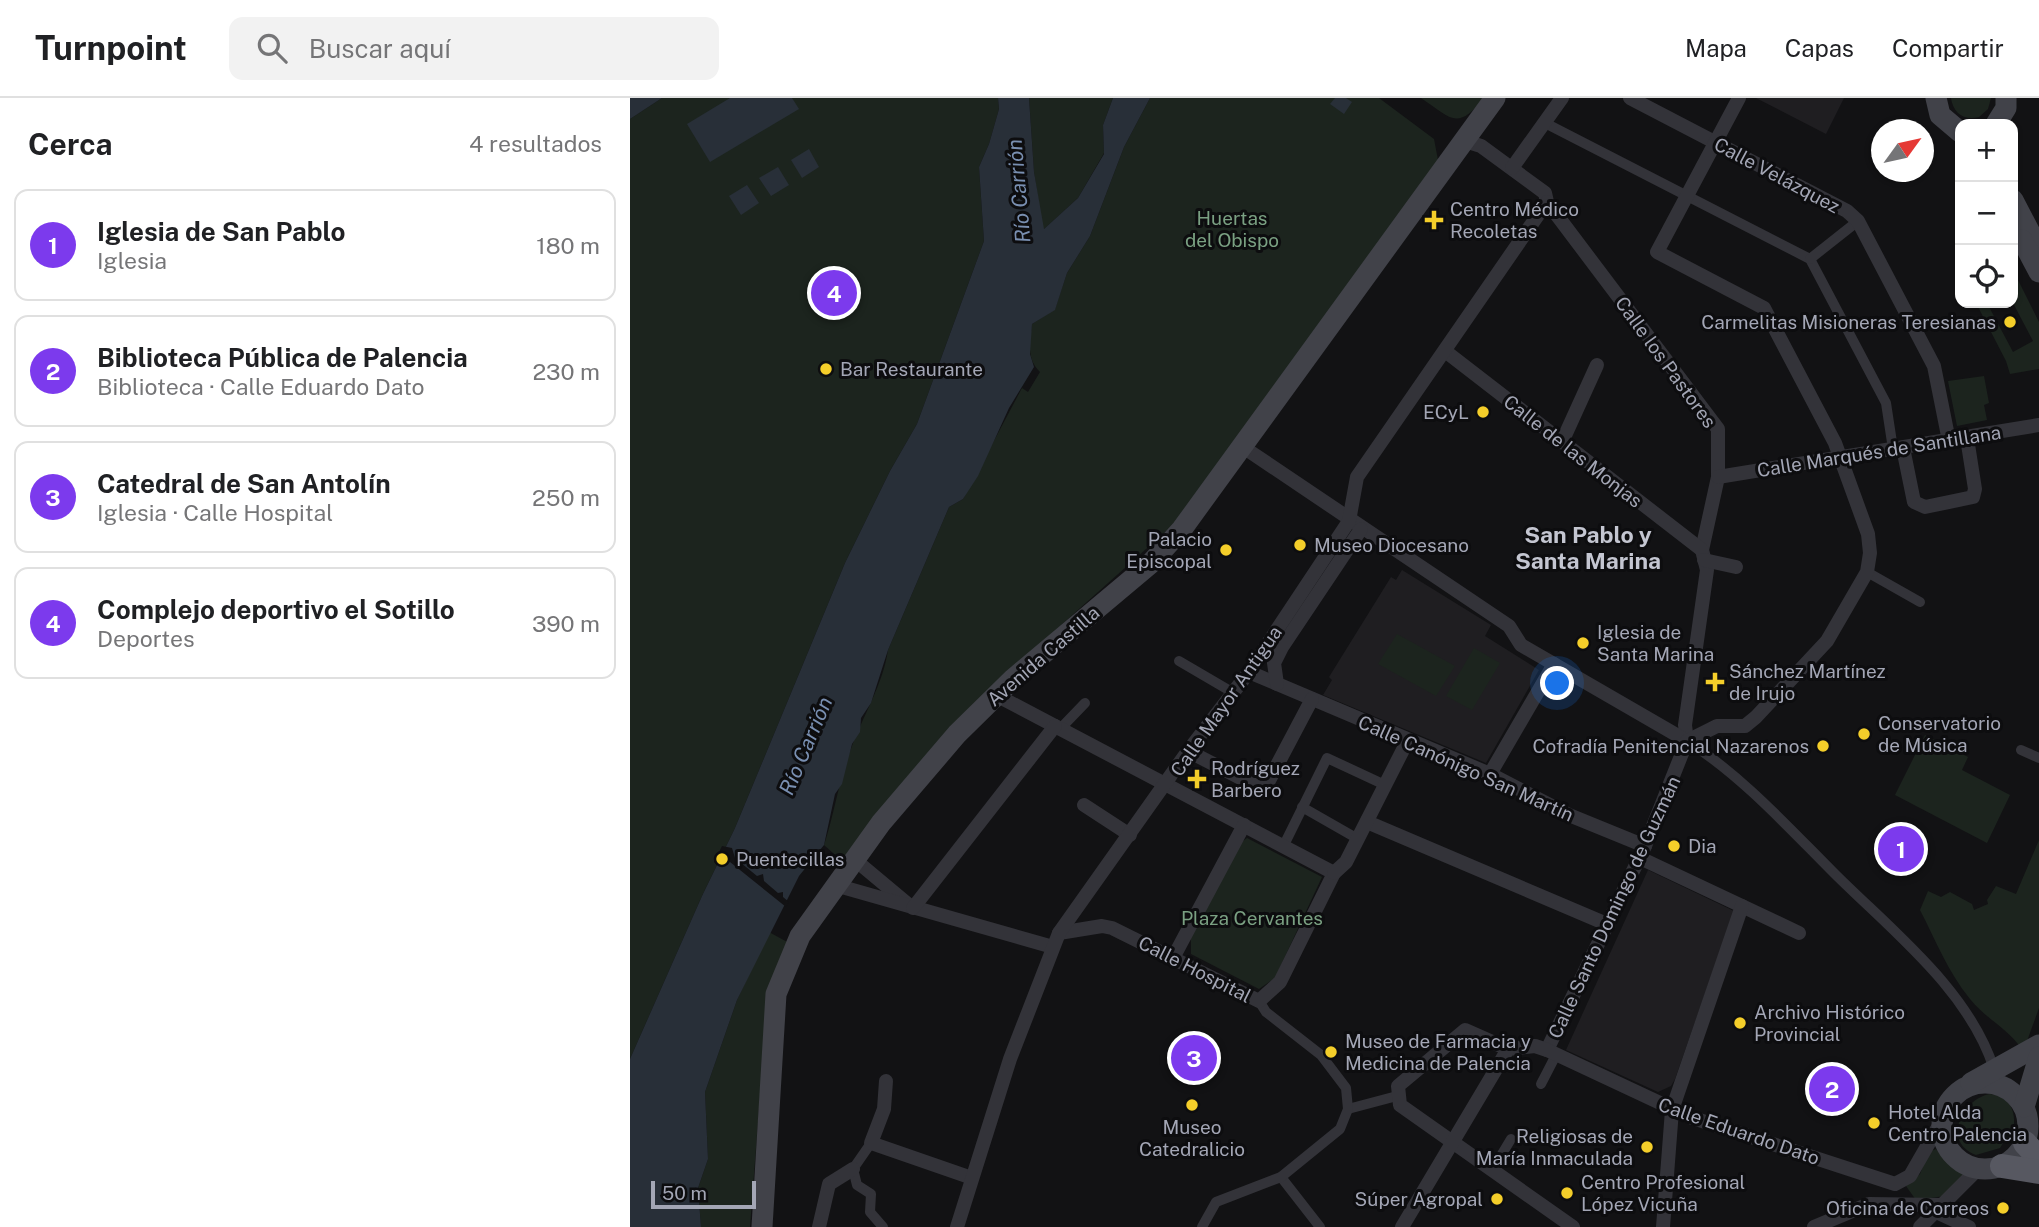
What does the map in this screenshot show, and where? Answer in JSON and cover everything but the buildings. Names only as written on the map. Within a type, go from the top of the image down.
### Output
[{"type":"highway","points":[[1990,1168],[2039,1172]]},
{"type":"main road","name":"Avenida Castilla","points":[[762,1227],[776,994],[800,936],[881,823],[957,734],[996,695],[1150,564],[1182,528],[1495,98]]},
{"type":"main road","points":[[1919,98],[1938,107],[1955,126]]},
{"type":"main road","points":[[2018,210],[2039,250]]},
{"type":"main road","points":[[2018,232],[2039,272]]},
{"type":"main road","points":[[2039,1045],[1965,1087],[1949,1101],[1941,1122],[1950,1153],[1968,1166],[1990,1168],[2039,1182]]},
{"type":"main road","points":[[1990,1168],[2012,1160],[2031,1131],[2039,1058]]},
{"type":"main road","points":[[1965,1087],[1984,1082],[2003,1086],[2031,1131]]},
{"type":"street","points":[[1512,168],[1562,98]]},
{"type":"street","name":"Calle Velázquez","points":[[1630,98],[1847,211],[1858,220],[1934,366],[1949,441]]},
{"type":"street","points":[[1688,741],[1717,726],[1740,728],[1750,723],[1827,641],[1867,572],[1870,553],[1868,534],[1840,457],[1764,308],[1657,252],[1740,98]]},
{"type":"street","points":[[1545,123],[1810,259],[1886,403],[1914,502],[1924,507],[1973,497],[1976,489],[1967,438]]},
{"type":"street","name":"Calle los Pastores","points":[[1465,141],[1481,146],[1545,192],[1547,202],[1718,429],[1718,477],[1703,555],[1707,570],[1685,725],[1688,741]]},
{"type":"street","name":"Calle Mayor Antigua","points":[[1277,684],[1274,663],[1355,525],[1357,477],[1547,202]]},
{"type":"street","points":[[1810,259],[1858,220]]},
{"type":"street","name":"Calle de las Monjas","points":[[1445,351],[1703,555]]},
{"type":"street","points":[[1562,442],[1597,365]]},
{"type":"street","name":"Calle Marqués de Santillana","points":[[1718,477],[2039,425]]},
{"type":"street","points":[[1243,447],[1340,510],[1355,525],[1509,626],[1521,645],[1688,741],[1728,771],[1941,981],[1971,1021],[1994,1069]]},
{"type":"street","name":"Calle Mayor Antigua","points":[[957,1227],[1010,1059],[1059,933],[1188,751],[1249,672],[1355,525]]},
{"type":"street","points":[[1703,555],[1736,567]]},
{"type":"street","points":[[1867,572],[1920,602]]},
{"type":"street","points":[[1179,661],[1232,692]]},
{"type":"street","points":[[1490,774],[1554,664]]},
{"type":"street","name":"Calle Canónigo San Martín","points":[[1249,672],[1490,774],[1799,933]]},
{"type":"street","points":[[996,695],[1334,873]]},
{"type":"street","points":[[1188,751],[1264,790],[1312,699]]},
{"type":"street","points":[[913,908],[1058,727],[1085,704]]},
{"type":"street","points":[[1259,1001],[1280,982],[1334,873],[1346,862],[1408,740]]},
{"type":"street","name":"Calle Santo Domingo de Guzmán","points":[[1551,1053],[1643,852],[1688,741]]},
{"type":"street","points":[[2021,750],[2039,758]]},
{"type":"street","points":[[1283,846],[1327,758],[1385,785]]},
{"type":"street","points":[[1084,805],[1130,835]]},
{"type":"street","points":[[1302,807],[1358,839]]},
{"type":"street","points":[[1367,821],[1609,925]]},
{"type":"street","points":[[1173,958],[1244,825]]},
{"type":"street","points":[[855,859],[913,908]]},
{"type":"street","points":[[835,885],[1052,947]]},
{"type":"street","points":[[1663,1227],[1672,1110],[1742,906]]},
{"type":"street","name":"Calle Hospital","points":[[1059,933],[1102,926],[1112,928],[1259,1001],[1266,1012],[1321,1055],[1346,1088],[1348,1109]]},
{"type":"street","points":[[1402,1227],[1453,1141],[1508,1049],[1465,1030],[1398,1086],[1397,1096],[1401,1105],[1453,1141],[1493,1169],[1573,1227]]},
{"type":"street","name":"Calle Eduardo Dato","points":[[1508,1049],[1535,1046],[1672,1110],[1895,1184],[1910,1176],[1917,1167],[1941,1122]]},
{"type":"street","points":[[1541,1084],[1551,1053]]},
{"type":"street","points":[[819,1227],[829,1184],[853,1169],[871,1143],[884,1109],[886,1081]]},
{"type":"street","points":[[1202,1227],[1216,1202],[1281,1177],[1340,1129],[1348,1109],[1397,1096]]},
{"type":"street","points":[[1493,1169],[1511,1139]]},
{"type":"street","points":[[871,1143],[972,1178]]},
{"type":"street","points":[[1920,1227],[1939,1208],[1990,1168]]},
{"type":"street","points":[[853,1169],[857,1185],[871,1194],[870,1212],[883,1227]]},
{"type":"street","points":[[1281,1177],[1320,1227]]},
{"type":"street","points":[[1814,1227],[1869,1204],[1939,1208],[1969,1227]]},
{"type":"shaded area","points":[[1756,98],[1844,98],[1826,134]]},
{"type":"shaded area","points":[[1402,570],[1491,625],[1485,636],[1539,670],[1486,763],[1323,695],[1332,680],[1329,677],[1391,577],[1396,580]]},
{"type":"shaded area","points":[[1648,870],[1734,911],[1675,1079],[1671,1086],[1658,1092],[1566,1050]]},
{"type":"green space","points":[[662,98],[998,98],[999,109],[979,167],[984,241],[917,424],[890,471],[845,563],[735,828],[630,1059],[630,119]]},
{"type":"green space","points":[[1029,98],[1113,98],[1103,125],[1104,153],[1078,198],[1043,230],[1034,172]]},
{"type":"green space","name":"Huertas del Obispo","points":[[1150,98],[1379,98],[1434,139],[1438,160],[1175,523],[973,704],[935,746],[843,862],[824,845],[848,758],[877,687],[888,650],[949,507],[963,499],[1022,388],[1028,392],[1040,372],[1031,356],[1032,324],[1055,309],[1067,273],[1090,236],[1124,147]]},
{"type":"green space","points":[[1421,98],[1484,98],[1467,115],[1454,118],[1440,112]]},
{"type":"green space","points":[[1951,98],[1991,98],[1988,109],[1979,117],[1969,118],[1957,112]]},
{"type":"green space","points":[[2018,280],[2039,322],[2039,369],[2010,374],[1979,308],[1990,308],[2013,352],[2033,341],[2016,308],[2018,308]]},
{"type":"green space","points":[[1984,376],[1989,403],[1984,405],[1987,420],[1957,426],[1948,381]]},
{"type":"green space","points":[[1397,634],[1455,666],[1436,696],[1378,664]]},
{"type":"green space","points":[[1474,648],[1500,663],[1472,710],[1446,696]]},
{"type":"green space","points":[[1925,735],[1968,757],[1962,770],[2010,795],[1987,843],[1895,795]]},
{"type":"green space","name":"Plaza Cervantes","points":[[1247,838],[1322,877],[1275,978],[1259,989],[1191,954],[1191,935],[1235,847]]},
{"type":"green space","points":[[2039,840],[2039,1008],[2026,1044],[2021,1048],[1976,1006],[1962,989],[1920,910],[1928,891],[1941,897],[1950,892],[1972,904],[1974,910],[1988,904],[1987,900],[1996,886],[2016,894]]},
{"type":"green space","points":[[769,932],[789,943],[764,1042],[750,1227],[701,1227],[698,1188],[708,1159],[705,1092],[737,1000]]},
{"type":"green space","points":[[1990,1094],[2006,1100],[2013,1113],[2014,1125],[2000,1148],[1976,1155],[1965,1149],[1959,1141],[1959,1122],[1971,1104]]},
{"type":"green space","points":[[1936,1149],[1948,1164],[1965,1174],[1945,1196],[1916,1200],[1906,1186],[1920,1174],[1929,1152]]},
{"type":"water","points":[[630,98],[662,98],[630,119]]},
{"type":"water","points":[[730,98],[792,98],[799,109],[710,162],[687,124]]},
{"type":"water","name":"Río Carrión","points":[[998,98],[1029,98],[1034,172],[1044,229],[1078,198],[1104,154],[1103,125],[1113,98],[1150,98],[1124,147],[1090,236],[1067,273],[1055,310],[1032,324],[1030,354],[1034,367],[1009,408],[978,476],[963,499],[949,507],[888,650],[871,703],[861,718],[860,732],[852,744],[842,784],[835,794],[824,845],[799,876],[737,1000],[705,1092],[708,1159],[698,1188],[701,1227],[630,1227],[630,1059],[735,828],[845,563],[890,471],[917,424],[984,241],[979,167],[999,109]]},
{"type":"water","points":[[1335,98],[1346,98],[1352,102],[1344,114],[1330,104]]},
{"type":"water","points":[[809,149],[819,167],[802,178],[791,160]]},
{"type":"water","points":[[778,167],[789,185],[771,196],[759,178]]},
{"type":"water","points":[[747,185],[759,203],[741,215],[729,196]]},
{"type":"pier","points":[[722,846],[732,848],[735,858],[757,876],[763,874],[764,881],[778,893],[783,892],[783,897],[789,902],[786,907],[730,862],[717,865],[714,862]]},
{"type":"place","name":"Centro Médico Recoletas","points":[[1434,220]]},
{"type":"place","name":"Complejo deportivo el Sotillo","points":[[834,293]]},
{"type":"place","name":"Carmelitas Misioneras Teresianas","points":[[2010,322]]},
{"type":"place","name":"Bar Restaurante","points":[[826,369]]},
{"type":"place","name":"ECyL","points":[[1483,412]]},
{"type":"place","name":"Museo Diocesano","points":[[1300,545]]},
{"type":"place","name":"Palacio Episcopal","points":[[1226,550]]},
{"type":"place","name":"Iglesia de Santa Marina","points":[[1583,643]]},
{"type":"place","name":"Sánchez Martínez de Irujo","points":[[1715,682]]},
{"type":"place","name":"Conservatorio de Música","points":[[1864,734]]},
{"type":"place","name":"Cofradía Penitencial Nazarenos","points":[[1823,746]]},
{"type":"place","name":"Rodríguez Barbero","points":[[1197,779]]},
{"type":"place","name":"Dia","points":[[1674,846]]},
{"type":"place","name":"Iglesia de San Pablo","points":[[1901,849]]},
{"type":"place","name":"Puentecillas","points":[[722,859]]},
{"type":"place","name":"Archivo Histórico Provincial","points":[[1740,1023]]},
{"type":"place","name":"Museo de Farmacia y Medicina de Palencia","points":[[1331,1052]]},
{"type":"place","name":"Catedral de San Antolín","points":[[1194,1058]]},
{"type":"place","name":"Biblioteca Pública de Palencia","points":[[1832,1089]]},
{"type":"place","name":"Museo Catedralicio","points":[[1192,1105]]},
{"type":"place","name":"Hotel Alda Centro Palencia","points":[[1874,1123]]},
{"type":"place","name":"Religiosas de María Inmaculada","points":[[1647,1147]]},
{"type":"place","name":"Centro Profesional López Vicuña","points":[[1567,1193]]},
{"type":"place","name":"Súper Agropal","points":[[1497,1199]]},
{"type":"place","name":"Oficina de Correos","points":[[2003,1208]]},
{"type":"district","name":"San Pablo y Santa Marina","points":[[1588,548]]}]
